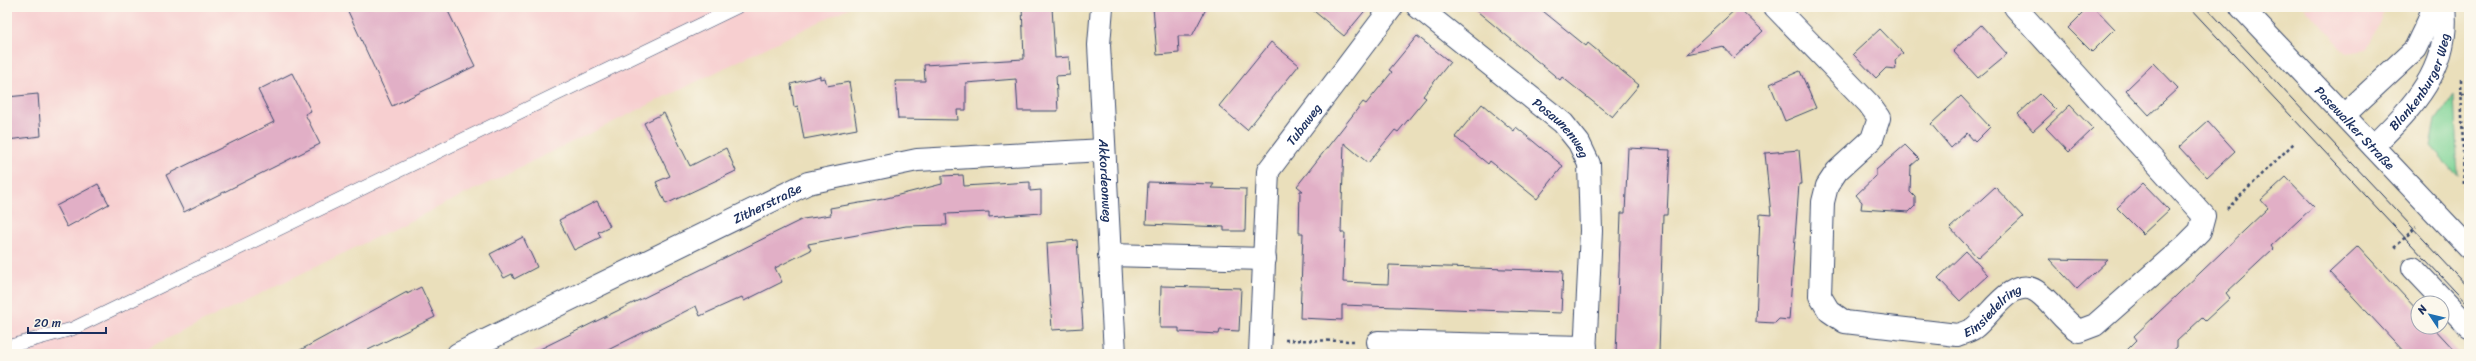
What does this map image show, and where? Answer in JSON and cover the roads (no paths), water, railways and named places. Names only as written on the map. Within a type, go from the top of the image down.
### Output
[{"type":"street","name":"Akkordeonweg","points":[[1102,7],[1099,45],[1115,354]]},
{"type":"street","name":"Tubaweg","points":[[1260,347],[1268,171],[1392,7]]},
{"type":"street","name":"Posaunenweg","points":[[1418,7],[1563,123],[1579,143],[1589,164],[1591,231],[1585,351]]},
{"type":"street","name":"Einsiedelring","points":[[1775,7],[1869,104],[1879,118],[1872,139],[1836,171],[1827,186],[1824,202],[1820,296],[1828,311],[1845,322],[1957,335],[1974,328],[2011,292],[2028,287],[2037,291],[2069,325],[2079,331],[2095,325],[2200,231],[2204,216],[2187,194],[2015,7]]},
{"type":"street","name":"Pasewalker Straße","points":[[2241,7],[2469,248]]},
{"type":"street","name":"Blankenburger Weg","points":[[2344,115],[2415,50],[2428,22],[2432,7]]},
{"type":"street","name":"Blankenburger Weg","points":[[2373,146],[2415,104],[2427,85],[2439,58],[2446,20],[2444,7]]},
{"type":"street","name":"Zitherstraße","points":[[458,354],[808,183],[917,160],[1104,150]]},
{"type":"street","points":[[1109,255],[1265,259]]},
{"type":"street","points":[[2413,268],[2469,327]]},
{"type":"street","points":[[1378,342],[1585,351]]},
{"type":"lane","points":[[7,347],[72,329],[737,7]]},
{"type":"tram line","points":[[2189,7],[2469,306]]},
{"type":"tram line","points":[[2206,7],[2469,288]]}]
